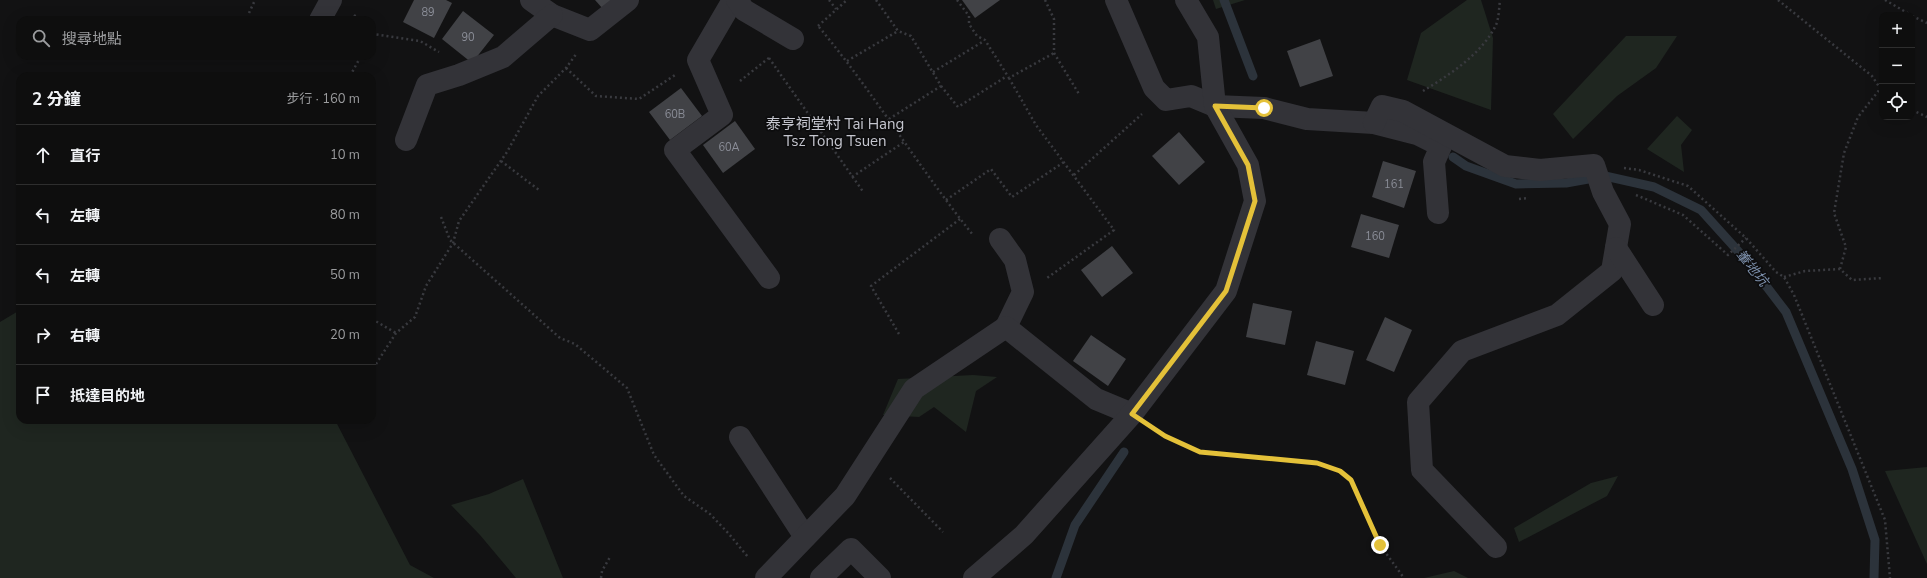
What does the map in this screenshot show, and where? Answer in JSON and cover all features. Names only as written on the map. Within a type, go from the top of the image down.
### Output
[{"type":"street","points":[[322,16],[331,0]]},
{"type":"street","points":[[531,0],[552,14],[590,30],[628,0]]},
{"type":"street","points":[[733,0],[698,60],[722,115],[675,150],[769,278]]},
{"type":"street","points":[[737,0],[744,10],[793,39]]},
{"type":"street","points":[[1116,0],[1154,88],[1166,100],[1191,96],[1215,106],[1264,108],[1307,119],[1374,122],[1416,134],[1441,146],[1434,162],[1438,214]]},
{"type":"street","points":[[974,578],[1024,535],[1132,414],[1226,291],[1255,201],[1248,165],[1215,106],[1208,36],[1186,0]]},
{"type":"street","points":[[406,140],[427,85],[459,75],[503,57],[552,14]]},
{"type":"street","points":[[1374,122],[1382,106],[1403,111],[1505,166],[1540,170],[1596,173],[1620,224],[1612,271],[1557,315],[1462,351],[1418,402],[1422,470],[1496,547]]},
{"type":"street","points":[[766,578],[845,496],[914,389],[1006,327],[1023,292],[1015,260],[1000,239]]},
{"type":"street","points":[[1616,248],[1653,305]]},
{"type":"street","points":[[1006,327],[1096,399],[1132,414]]},
{"type":"street","points":[[740,436],[805,537]]},
{"type":"street","points":[[821,578],[851,549],[880,578]]},
{"type":"path","points":[[249,13],[255,0]]},
{"type":"path","points":[[829,0],[836,9]]},
{"type":"path","points":[[740,81],[793,39],[818,26],[847,0]]},
{"type":"path","points":[[876,0],[898,31],[912,36],[941,86],[958,108],[1008,77],[1054,53]]},
{"type":"path","points":[[957,0],[969,16],[969,24],[977,36],[985,40],[1036,125],[1114,230],[1047,278],[1023,292]]},
{"type":"path","points":[[1045,0],[1054,19],[1054,53],[1079,94]]},
{"type":"path","points":[[1393,109],[1444,78],[1478,50],[1496,24],[1500,0]]},
{"type":"path","points":[[1778,0],[1872,76],[1879,87]]},
{"type":"path","points":[[1885,0],[1906,12]]},
{"type":"path","points":[[1915,17],[1927,23]]},
{"type":"path","points":[[818,26],[848,61],[904,142],[974,236]]},
{"type":"path","points":[[376,364],[396,333],[415,317],[426,286],[453,243],[459,221],[501,161],[538,96],[566,68],[585,41],[590,30]]},
{"type":"path","points":[[848,61],[898,31]]},
{"type":"path","points":[[376,35],[420,41],[444,55]]},
{"type":"path","points":[[933,72],[985,40]]},
{"type":"path","points":[[769,58],[864,193]]},
{"type":"path","points":[[352,72],[359,60]]},
{"type":"path","points":[[566,68],[596,96],[640,99],[698,60]]},
{"type":"path","points":[[889,119],[941,86]]},
{"type":"path","points":[[1840,269],[1846,247],[1834,214],[1844,153],[1858,117],[1879,92]]},
{"type":"path","points":[[1074,175],[1162,96]]},
{"type":"path","points":[[1915,111],[1927,117]]},
{"type":"path","points":[[852,177],[904,142]]},
{"type":"path","points":[[501,161],[539,190]]},
{"type":"path","points":[[946,200],[991,169],[1012,196],[1064,162]]},
{"type":"path","points":[[1596,173],[1640,170],[1688,186],[1746,238],[1776,272],[1784,277],[1794,296],[1885,520],[1890,578]]},
{"type":"path","points":[[440,217],[450,240],[453,243],[560,338],[574,344],[627,388],[654,455],[684,496],[710,514],[752,562]]},
{"type":"path","points":[[899,334],[871,286],[960,219]]},
{"type":"path","points":[[1731,253],[1746,238]]},
{"type":"path","points":[[1784,277],[1804,271],[1840,269],[1852,280],[1883,278]]},
{"type":"path","points":[[376,320],[396,333]]},
{"type":"path","points":[[1132,414],[1165,436],[1200,452],[1317,463],[1340,471],[1351,480],[1380,545],[1404,578]]},
{"type":"path","points":[[870,457],[943,532]]},
{"type":"path","points":[[601,578],[602,571],[610,557]]},
{"type":"shaded area","points":[[1213,0],[1245,0],[1216,9]]},
{"type":"shaded area","points":[[1467,0],[1481,0],[1493,38],[1491,110],[1407,80],[1421,33]]},
{"type":"shaded area","points":[[1626,36],[1677,36],[1656,68],[1617,96],[1573,139],[1553,114]]},
{"type":"shaded area","points":[[1677,116],[1692,130],[1681,145],[1684,172],[1647,149]]},
{"type":"shaded area","points":[[16,312],[16,424],[337,424],[410,565],[434,578],[0,578],[0,322]]},
{"type":"shaded area","points":[[973,375],[997,377],[976,391],[966,432],[934,407],[919,417],[883,415],[898,379]]},
{"type":"shaded area","points":[[1927,467],[1927,564],[1885,471]]},
{"type":"shaded area","points":[[1618,476],[1607,496],[1519,542],[1514,528],[1591,483]]},
{"type":"shaded area","points":[[523,479],[563,578],[516,578],[480,535],[451,505],[489,494]]},
{"type":"shaded area","points":[[1454,571],[1468,578],[1424,578]]},
{"type":"building","points":[[414,0],[446,0],[452,3],[434,38],[403,22]]},
{"type":"building","points":[[595,0],[613,0],[603,9]]},
{"type":"building","points":[[962,0],[1000,0],[975,18]]},
{"type":"building","points":[[463,11],[494,35],[472,63],[442,39]]},
{"type":"building","points":[[1320,39],[1333,76],[1300,87],[1287,51]]},
{"type":"building","points":[[681,88],[702,116],[670,140],[649,112]]},
{"type":"building","points":[[735,121],[755,149],[723,173],[703,145]]},
{"type":"building","points":[[1179,132],[1205,162],[1179,185],[1152,156]]},
{"type":"building","points":[[1383,161],[1416,171],[1404,208],[1372,197]]},
{"type":"building","points":[[1361,214],[1399,225],[1389,258],[1351,247]]},
{"type":"building","points":[[1112,246],[1133,273],[1102,297],[1081,270]]},
{"type":"building","points":[[1253,303],[1292,311],[1285,345],[1246,337]]},
{"type":"building","points":[[1385,317],[1412,330],[1394,372],[1366,360]]},
{"type":"building","points":[[1091,335],[1126,359],[1108,386],[1073,361]]},
{"type":"building","points":[[1316,341],[1354,351],[1345,385],[1307,375]]},
{"type":"waterway","points":[[1224,0],[1253,76]]},
{"type":"waterway","name":"輋地坑","points":[[1453,157],[1466,166],[1516,184],[1566,183],[1605,176],[1654,187],[1701,210],[1747,261],[1786,312],[1852,469],[1875,540],[1874,578]]},
{"type":"waterway","points":[[1056,578],[1075,525],[1124,452]]},
{"type":"district","name":"泰亨祠堂村 Tai Hang Tsz Tong Tsuen","points":[[835,132]]},
{"type":"route","points":[[1264,108],[1215,106],[1248,165],[1255,201],[1226,291],[1132,414],[1165,436],[1200,452],[1317,463],[1340,471],[1351,480],[1380,545]]}]
